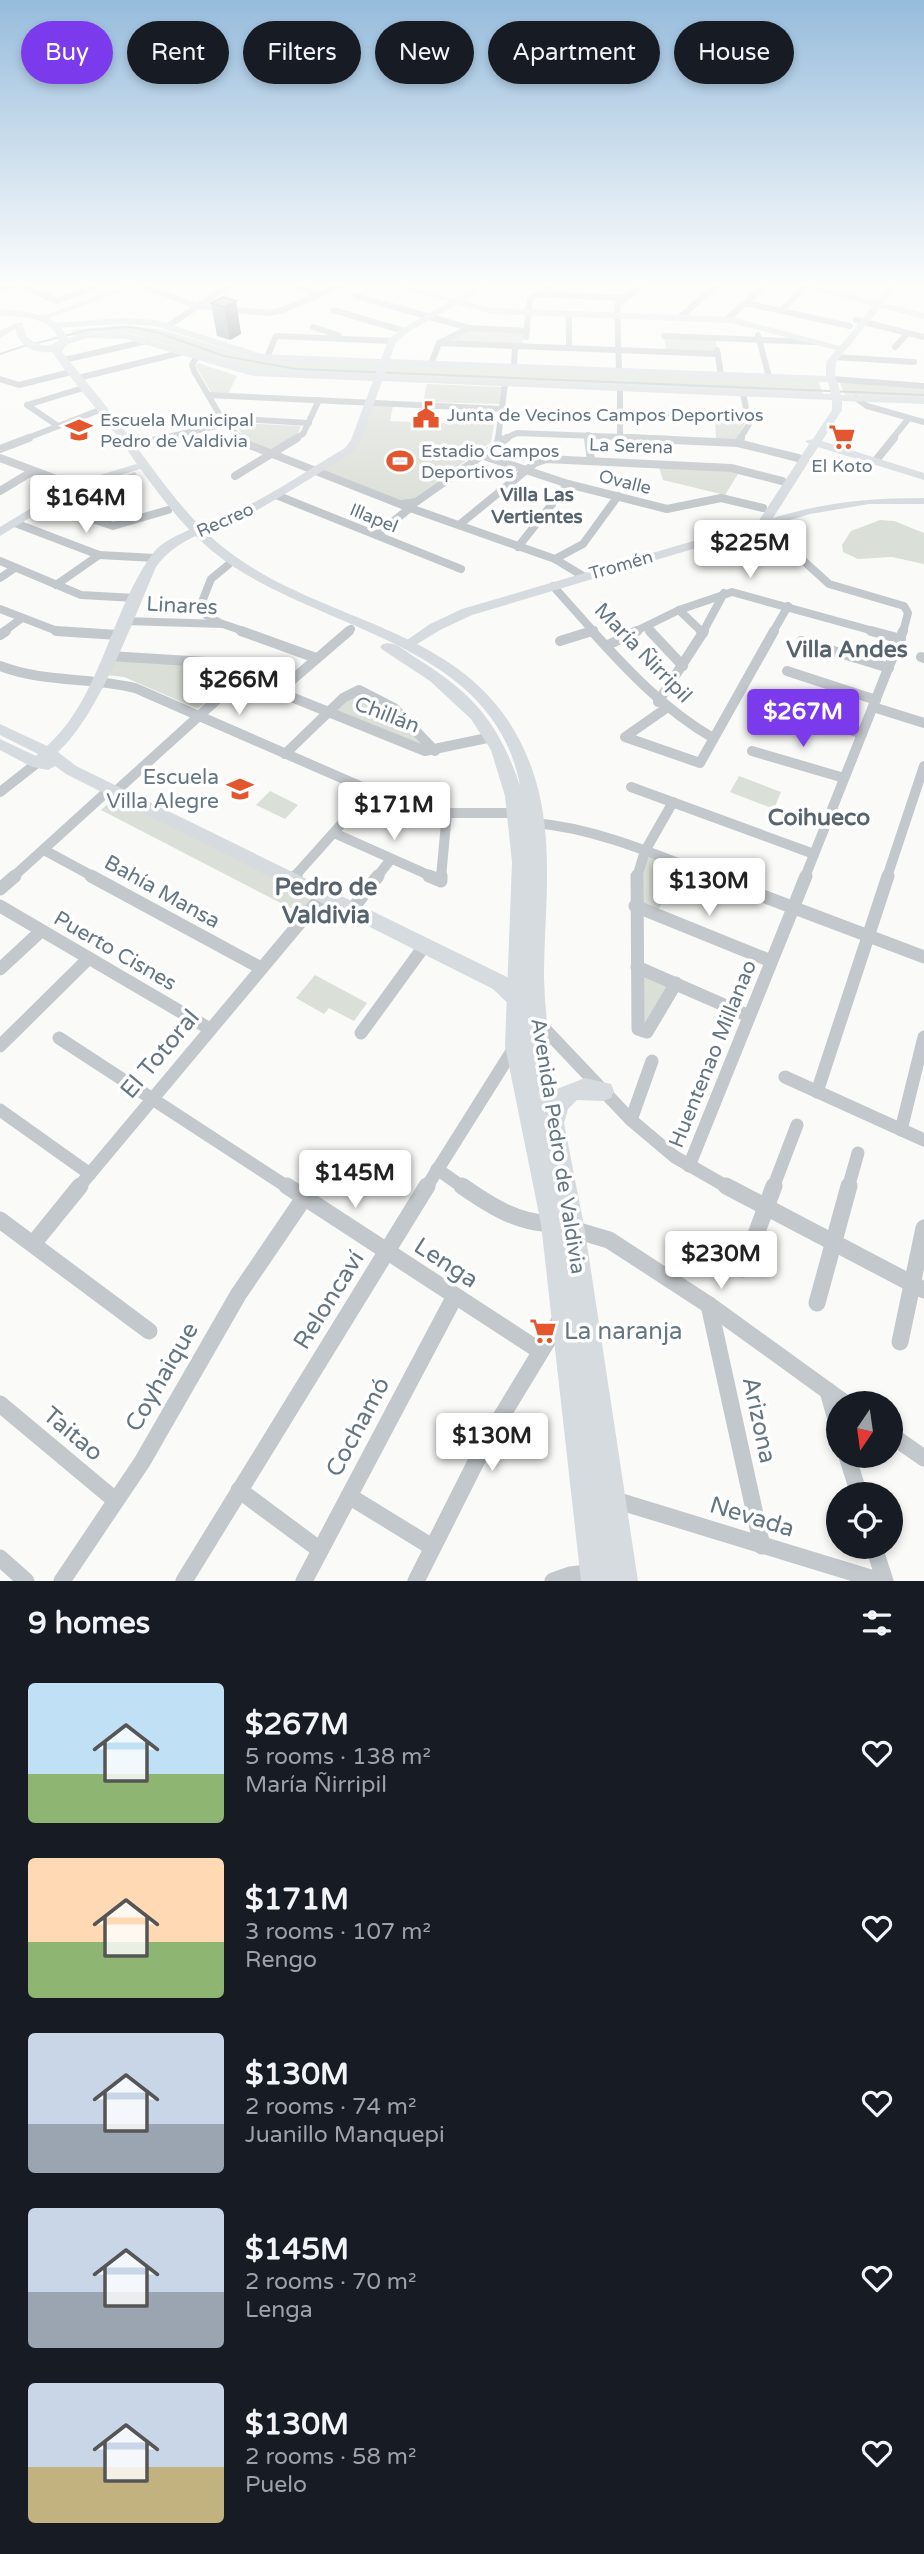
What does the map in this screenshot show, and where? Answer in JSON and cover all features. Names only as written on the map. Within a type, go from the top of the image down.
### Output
[{"type":"main road","name":"Avenida Pedro de Valdivia","points":[[50,360],[75,380],[130,446],[209,554],[421,666],[461,696],[492,737],[510,779],[517,813],[521,905],[516,1046],[563,1226],[564,1314],[609,1576]]},
{"type":"main road","name":"Avenida Pedro de Valdivia","points":[[64,360],[75,380],[168,510],[195,533],[246,568],[409,645],[459,676],[500,719],[522,761],[531,793],[534,823],[535,1019],[553,1129],[563,1226],[610,1499],[609,1576]]},
{"type":"main road","points":[[409,645],[408,650],[421,666]]},
{"type":"main road","points":[[553,1129],[556,1107],[566,1094],[577,1088],[603,1091]]},
{"type":"street","points":[[0,379],[19,386],[75,380],[154,360]]},
{"type":"street","points":[[195,360],[193,370],[223,421],[241,440],[270,454],[410,508],[555,559],[583,576]]},
{"type":"street","points":[[203,360],[253,373],[380,371],[431,364],[769,377],[860,398],[924,401]]},
{"type":"street","points":[[289,360],[505,384],[743,393],[924,386]]},
{"type":"street","name":"Recreo","points":[[0,792],[67,736],[98,682],[155,558],[167,546],[276,495],[353,446],[384,360]]},
{"type":"street","points":[[431,364],[433,360]]},
{"type":"street","points":[[514,360],[514,367]]},
{"type":"street","points":[[618,360],[619,371]]},
{"type":"street","points":[[719,360],[722,375]]},
{"type":"street","points":[[764,360],[769,377]]},
{"type":"street","points":[[826,360],[819,366],[830,390]]},
{"type":"street","points":[[763,524],[814,441],[826,414],[833,360]]},
{"type":"street","points":[[898,360],[914,362]]},
{"type":"street","points":[[58,426],[27,405],[75,380]]},
{"type":"street","points":[[498,442],[505,384]]},
{"type":"street","points":[[620,388],[620,436]]},
{"type":"street","points":[[738,443],[748,430],[749,418],[743,393]]},
{"type":"street","points":[[208,395],[502,409]]},
{"type":"street","points":[[860,398],[873,408],[924,422]]},
{"type":"street","points":[[236,476],[303,434],[319,400]]},
{"type":"street","points":[[0,449],[97,411]]},
{"type":"street","points":[[620,412],[749,418]]},
{"type":"street","points":[[712,417],[713,441]]},
{"type":"street","points":[[877,459],[909,418]]},
{"type":"street","points":[[130,446],[223,421],[309,423]]},
{"type":"street","points":[[400,503],[416,502],[498,442],[517,433],[738,443],[798,458]]},
{"type":"street","points":[[588,435],[591,460]]},
{"type":"street","points":[[685,439],[687,464]]},
{"type":"street","points":[[763,524],[760,515],[763,508],[798,458],[814,441]]},
{"type":"street","points":[[814,441],[924,475]]},
{"type":"street","points":[[814,441],[924,475]]},
{"type":"street","name":"Ovalle","points":[[481,456],[568,484],[671,509],[720,498],[763,508]]},
{"type":"street","points":[[0,458],[75,486]]},
{"type":"street","name":"La Serena","points":[[458,525],[535,463],[546,459],[731,468],[782,481]]},
{"type":"street","points":[[0,532],[75,486],[136,467]]},
{"type":"street","points":[[0,491],[33,471]]},
{"type":"street","points":[[518,547],[568,484]]},
{"type":"street","name":"Illapel","points":[[276,495],[461,569]]},
{"type":"street","points":[[555,559],[583,544],[618,496]]},
{"type":"street","name":"Tromén","points":[[409,645],[456,617],[793,514],[838,505],[924,501]]},
{"type":"street","points":[[47,503],[113,526],[168,510]]},
{"type":"street","points":[[376,535],[410,508]]},
{"type":"street","points":[[15,523],[99,555],[155,558]]},
{"type":"street","name":"Huentenao Millanao","points":[[688,1166],[901,639],[908,612],[906,608],[829,584],[763,524]]},
{"type":"street","points":[[57,585],[99,555]]},
{"type":"street","points":[[0,561],[81,595],[135,598]]},
{"type":"street","points":[[223,624],[206,615],[200,607],[211,579],[228,565]]},
{"type":"street","points":[[0,578],[15,568]]},
{"type":"street","name":"María Ñirripil","points":[[553,586],[662,705],[691,727],[713,738]]},
{"type":"street","points":[[608,645],[679,610],[724,593],[739,593],[901,639]]},
{"type":"street","points":[[724,593],[662,705],[625,737],[700,763],[788,606]]},
{"type":"street","points":[[0,609],[65,633],[118,635]]},
{"type":"street","points":[[679,610],[703,633]]},
{"type":"street","points":[[0,635],[22,618]]},
{"type":"street","name":"Linares","points":[[124,621],[223,624],[316,658]]},
{"type":"street","points":[[647,627],[683,666]]},
{"type":"street","points":[[278,692],[351,629]]},
{"type":"street","points":[[560,641],[594,630]]},
{"type":"street","points":[[801,641],[889,668]]},
{"type":"street","name":"Chillán","points":[[110,656],[191,659],[243,676],[409,746],[435,751],[492,737]]},
{"type":"street","points":[[0,666],[23,675],[135,688],[408,807],[447,813],[517,813]]},
{"type":"street","points":[[786,671],[924,723]]},
{"type":"street","points":[[0,889],[243,676]]},
{"type":"street","name":"Chillán","points":[[326,712],[352,691],[366,692],[394,708],[435,751]]},
{"type":"street","points":[[772,702],[862,734]]},
{"type":"street","points":[[285,754],[326,712]]},
{"type":"street","points":[[0,729],[43,758]]},
{"type":"street","points":[[0,744],[43,758],[113,790],[500,984],[517,997],[631,1120],[688,1166],[765,1209],[918,1287]]},
{"type":"street","points":[[752,751],[844,778]]},
{"type":"street","points":[[817,1092],[924,766]]},
{"type":"street","points":[[631,787],[814,854]]},
{"type":"street","points":[[293,879],[370,792]]},
{"type":"street","points":[[673,802],[645,851],[637,872],[635,906],[639,1029],[647,1032],[676,983]]},
{"type":"street","points":[[334,833],[441,881],[447,813]]},
{"type":"street","points":[[534,823],[560,825],[645,851],[924,957]]},
{"type":"street","name":"Bahía Mansa","points":[[44,850],[261,968]]},
{"type":"street","points":[[353,908],[391,859]]},
{"type":"street","name":"El Totoral","points":[[33,1244],[151,1098],[324,894]]},
{"type":"street","name":"Puerto Cisnes","points":[[0,906],[210,1029]]},
{"type":"street","points":[[635,906],[771,961]]},
{"type":"street","points":[[0,969],[41,931]]},
{"type":"street","points":[[361,1033],[425,945]]},
{"type":"street","points":[[0,1046],[89,958]]},
{"type":"street","points":[[637,967],[749,1016]]},
{"type":"street","points":[[901,1130],[921,1065],[924,1037]]},
{"type":"street","name":"Lenga","points":[[59,1038],[540,1351]]},
{"type":"street","name":"Reloncaví","points":[[184,1581],[388,1253],[437,1169],[516,1046]]},
{"type":"street","points":[[631,1120],[652,1061]]},
{"type":"street","points":[[785,1077],[924,1140]]},
{"type":"street","points":[[0,1110],[90,1174]]},
{"type":"street","points":[[743,1269],[797,1125]]},
{"type":"street","points":[[817,1303],[858,1153]]},
{"type":"street","points":[[437,1169],[517,1221],[563,1226],[609,1240],[709,1306],[828,1391]]},
{"type":"street","name":"Coyhaique","points":[[62,1581],[142,1462],[238,1295],[304,1198]]},
{"type":"street","points":[[0,1220],[149,1331]]},
{"type":"street","points":[[900,1342],[918,1287],[924,1228]]},
{"type":"street","name":"Cochamó","points":[[304,1581],[455,1296]]},
{"type":"street","name":"Arizona","points":[[709,1306],[762,1546]]},
{"type":"street","points":[[416,1581],[486,1442],[564,1314]]},
{"type":"street","name":"Taitao","points":[[0,1404],[115,1500]]},
{"type":"street","points":[[903,1443],[924,1458]]},
{"type":"street","points":[[239,1490],[320,1550]]},
{"type":"street","points":[[349,1496],[432,1547]]},
{"type":"street","name":"Nevada","points":[[610,1499],[882,1581]]},
{"type":"street","points":[[0,1558],[26,1581]]},
{"type":"street","points":[[877,1559],[882,1581]]},
{"type":"street","points":[[553,1581],[570,1575],[609,1576]]},
{"type":"shaded area","points":[[216,360],[301,360],[818,380],[823,394],[252,371]]},
{"type":"shaded area","points":[[198,363],[237,376],[228,394],[212,394],[196,366]]},
{"type":"shaded area","points":[[839,381],[924,388],[924,399],[845,395]]},
{"type":"shaded area","points":[[427,384],[502,387],[500,404],[423,402]]},
{"type":"shaded area","name":"Estadio Campos Deportivos","points":[[371,405],[393,406],[390,421],[459,424],[461,412],[496,413],[491,442],[411,501],[400,500],[320,472],[351,451]]},
{"type":"shaded area","points":[[715,419],[746,421],[736,442],[716,440]]},
{"type":"shaded area","points":[[235,423],[301,426],[298,434],[273,451],[246,441]]},
{"type":"shaded area","points":[[659,467],[728,471],[738,474],[725,495],[663,480]]},
{"type":"shaded area","points":[[135,472],[143,485],[103,496],[84,490]]},
{"type":"shaded area","points":[[880,520],[894,521],[924,533],[924,564],[892,557],[858,559],[843,552],[842,545],[851,531]]},
{"type":"shaded area","points":[[115,657],[195,661],[231,677],[198,709],[124,677],[106,675]]},
{"type":"shaded area","points":[[355,693],[386,706],[426,747],[335,711]]},
{"type":"shaded area","points":[[739,776],[781,792],[774,809],[730,792]]},
{"type":"shaded area","points":[[270,791],[298,805],[285,819],[256,805]]},
{"type":"shaded area","points":[[116,796],[318,896],[302,914],[101,810]]},
{"type":"shaded area","points":[[647,856],[679,867],[658,911],[640,904],[641,874]]},
{"type":"shaded area","points":[[642,972],[669,984],[644,1027]]},
{"type":"shaded area","points":[[315,975],[367,1003],[354,1021],[329,1008],[324,1014],[296,998]]},
{"type":"waterway","points":[[245,360],[296,369],[924,395]]},
{"type":"place","name":"Junta de Vecinos Campos Deportivos","points":[[426,415]]},
{"type":"place","name":"Escuela Municipal Pedro de Valdivia","points":[[79,430]]},
{"type":"place","name":"El Koto","points":[[842,437]]},
{"type":"place","name":"Estadio Campos Deportivos","points":[[400,461]]},
{"type":"place","name":"Escuela Villa Alegre","points":[[240,789]]},
{"type":"place","name":"La naranja","points":[[543,1331]]},
{"type":"district","name":"Villa Las Vertientes","points":[[537,506]]},
{"type":"district","name":"Villa Andes","points":[[847,650]]},
{"type":"district","name":"Coihueco","points":[[819,818]]},
{"type":"district","name":"Pedro de Valdivia","points":[[326,901]]}]
